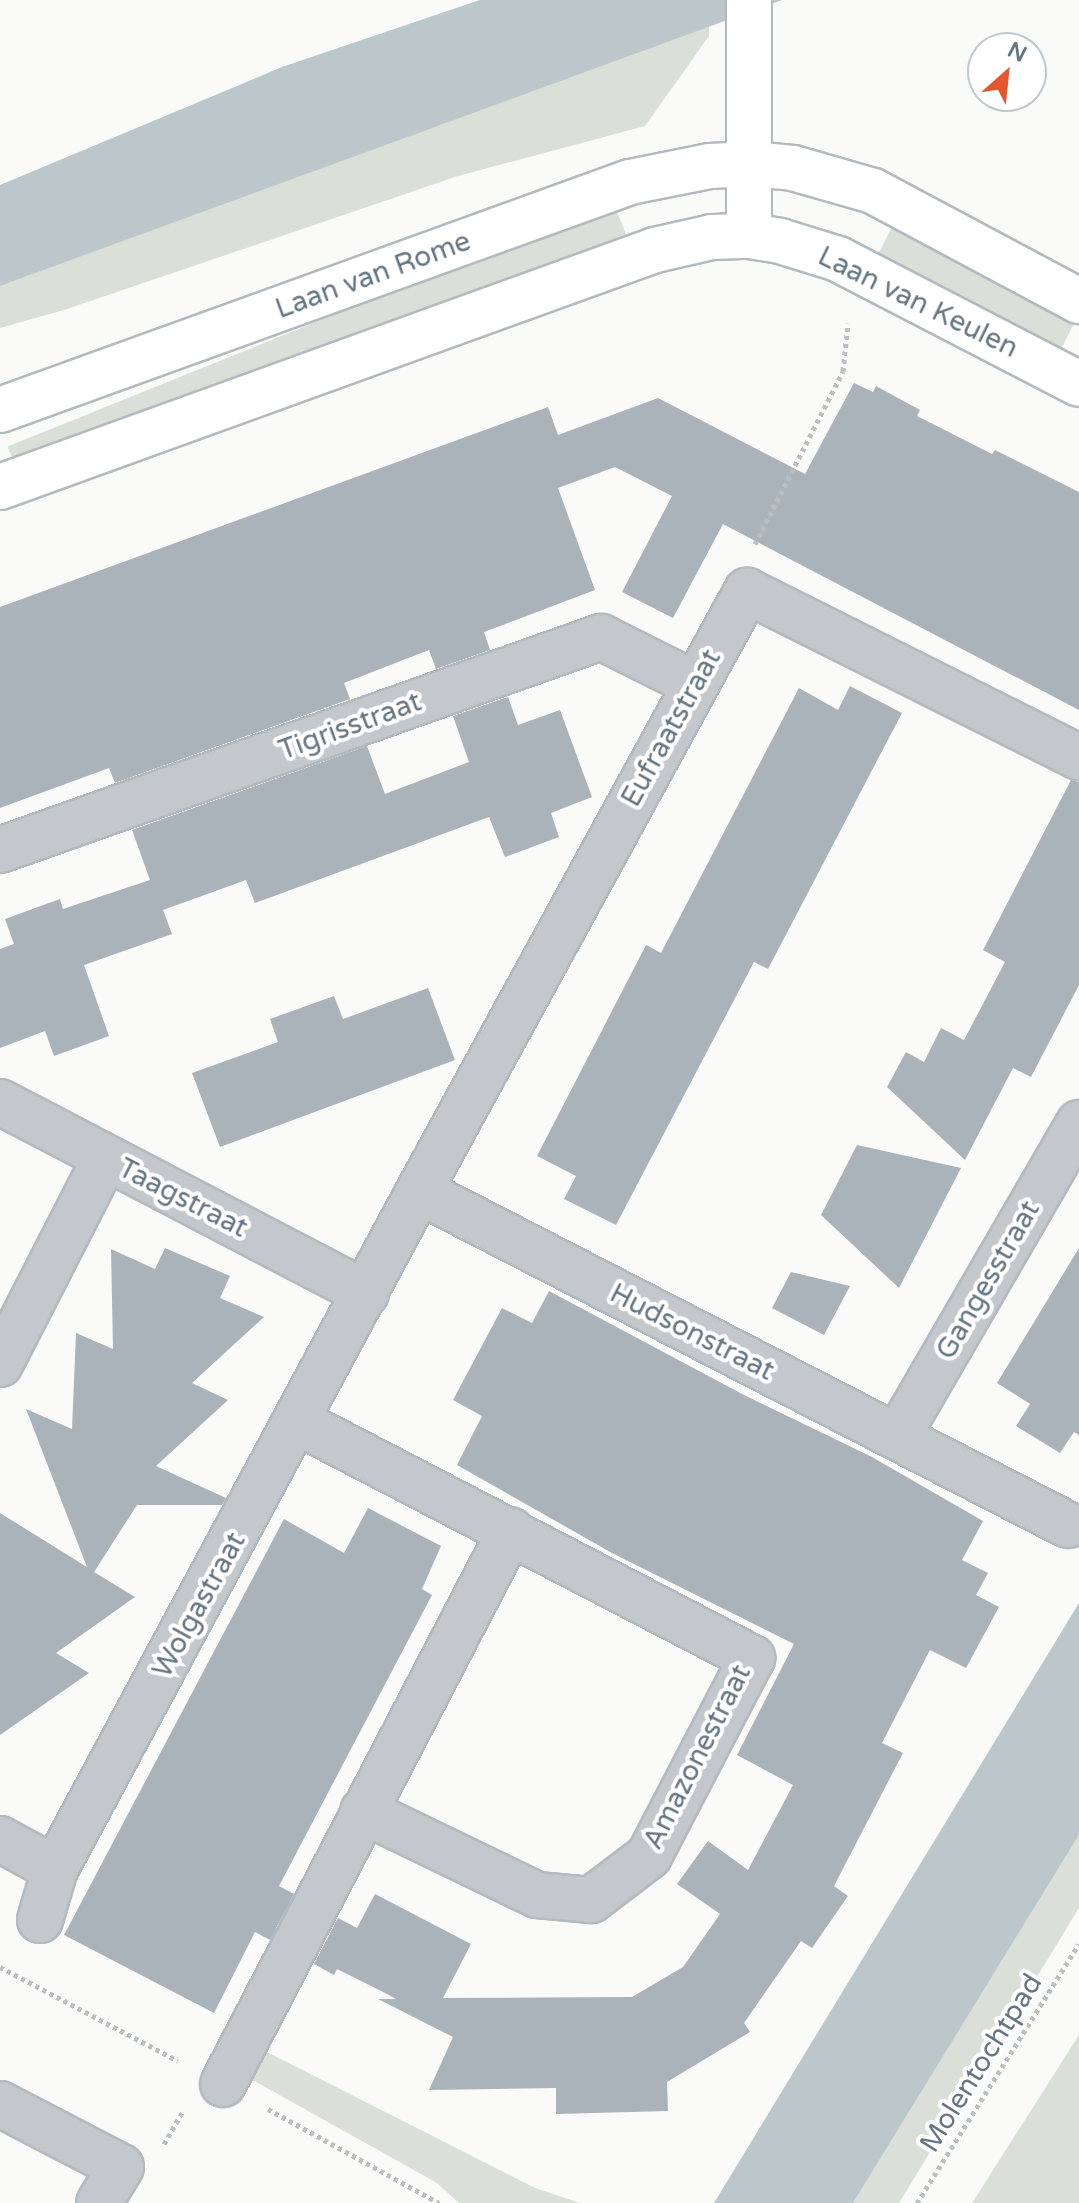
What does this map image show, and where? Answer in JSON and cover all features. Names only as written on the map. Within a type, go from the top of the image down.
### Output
[{"type":"street","points":[[0,487],[655,250],[712,237],[749,236],[750,18]]},
{"type":"street","points":[[751,164],[820,174],[873,191],[1079,301]]},
{"type":"street","name":"Laan van Rome","points":[[0,410],[630,182],[696,168],[751,164]]},
{"type":"street","name":"Laan van Keulen","points":[[749,236],[812,249],[856,268],[1079,384]]},
{"type":"street","points":[[747,591],[1079,757]]},
{"type":"street","name":"Eufraatstraat","points":[[419,1191],[747,591]]},
{"type":"street","name":"Tigrisstraat","points":[[0,850],[601,637],[695,684]]},
{"type":"street","name":"Taagstraat","points":[[0,1102],[366,1293]]},
{"type":"street","name":"Gangesstraat","points":[[897,1437],[1079,1123]]},
{"type":"street","points":[[0,1364],[105,1159]]},
{"type":"street","points":[[366,1293],[419,1191]]},
{"type":"street","name":"Hudsonstraat","points":[[419,1191],[1068,1525]]},
{"type":"street","name":"Wolgastraat","points":[[40,1920],[55,1869],[366,1293]]},
{"type":"street","name":"Amazonestraat","points":[[298,1422],[511,1530],[752,1658],[649,1856],[591,1900],[537,1895],[363,1811]]},
{"type":"street","points":[[207,2091],[363,1811],[511,1530]]},
{"type":"street","points":[[0,1839],[55,1869]]},
{"type":"street","points":[[0,2104],[110,2185]]},
{"type":"path","points":[[747,591],[751,551],[843,371],[856,268]]},
{"type":"path","name":"Molentochtpad","points":[[917,2203],[1079,1944]]},
{"type":"path","points":[[110,2185],[164,2145],[207,2091]]},
{"type":"shaded area","points":[[480,0],[782,0],[0,286],[0,185],[282,67]]},
{"type":"shaded area","points":[[709,24],[709,36],[645,126],[458,176],[64,310],[0,328],[0,286]]},
{"type":"shaded area","points":[[613,202],[626,234],[21,479],[8,447]]},
{"type":"shaded area","points":[[896,219],[1079,312],[1061,348],[878,255]]},
{"type":"shaded area","points":[[1079,1603],[1079,1835],[853,2203],[714,2203]]},
{"type":"shaded area","points":[[1079,1835],[1079,1908],[899,2203],[853,2203]]},
{"type":"shaded area","points":[[1079,2035],[1079,2203],[972,2203]]},
{"type":"shaded area","points":[[263,2050],[535,2188],[580,2203],[459,2203],[437,2183],[249,2078]]},
{"type":"building","points":[[854,383],[873,392],[876,386],[920,410],[917,416],[992,454],[995,450],[1079,492],[1079,710],[723,524],[673,618],[622,592],[672,496],[615,467],[558,488],[595,590],[484,632],[490,650],[436,669],[429,650],[344,683],[350,699],[115,783],[109,768],[0,808],[0,607],[548,407],[558,435],[658,398],[805,474]]},
{"type":"building","points":[[850,686],[902,713],[768,969],[754,962],[616,1225],[564,1199],[576,1176],[537,1156],[646,945],[661,953],[799,688],[838,710]]},
{"type":"building","points":[[508,697],[518,725],[560,710],[592,797],[551,813],[559,837],[505,857],[489,817],[255,903],[246,880],[163,910],[172,934],[84,965],[109,1036],[54,1056],[45,1031],[0,1048],[0,949],[14,944],[5,919],[60,899],[63,909],[150,880],[132,830],[367,746],[385,794],[469,762],[453,716]]},
{"type":"building","points":[[1071,780],[1079,782],[1079,985],[1031,1077],[1013,1068],[965,1160],[887,1087],[906,1052],[924,1062],[941,1028],[964,1040],[1005,962],[983,950]]},
{"type":"building","points":[[428,988],[455,1060],[220,1147],[192,1073],[278,1042],[270,1019],[334,996],[343,1019]]},
{"type":"building","points":[[857,1145],[961,1168],[899,1288],[821,1215]]},
{"type":"building","points":[[165,1248],[230,1276],[220,1298],[264,1317],[192,1383],[228,1400],[156,1466],[226,1498],[222,1505],[137,1505],[94,1572],[135,1597],[56,1653],[89,1673],[0,1735],[0,1513],[87,1567],[26,1409],[72,1429],[76,1333],[113,1349],[111,1249],[155,1269]]},
{"type":"building","points":[[1079,1248],[1079,1435],[1074,1432],[1060,1453],[1016,1426],[1030,1404],[997,1383]]},
{"type":"building","points":[[791,1272],[850,1286],[824,1335],[772,1308]]},
{"type":"building","points":[[549,1291],[744,1395],[872,1457],[983,1521],[962,1560],[988,1573],[976,1595],[999,1607],[966,1668],[930,1650],[882,1743],[903,1753],[834,1886],[848,1896],[812,1948],[801,1941],[744,2023],[750,2032],[667,2082],[668,2111],[556,2114],[556,2088],[429,2090],[453,2037],[378,1999],[396,1999],[385,1993],[337,1969],[334,1975],[314,1964],[338,1918],[357,1928],[375,1894],[471,1944],[443,1998],[632,1997],[683,1967],[720,1914],[677,1884],[708,1841],[748,1870],[793,1785],[737,1755],[794,1644],[612,1553],[457,1465],[482,1416],[453,1400],[502,1308],[532,1323]]},
{"type":"building","points":[[368,1508],[441,1546],[422,1589],[432,1595],[279,1886],[294,1894],[270,1940],[255,1932],[214,2013],[64,1935],[284,1519],[344,1553]]}]
